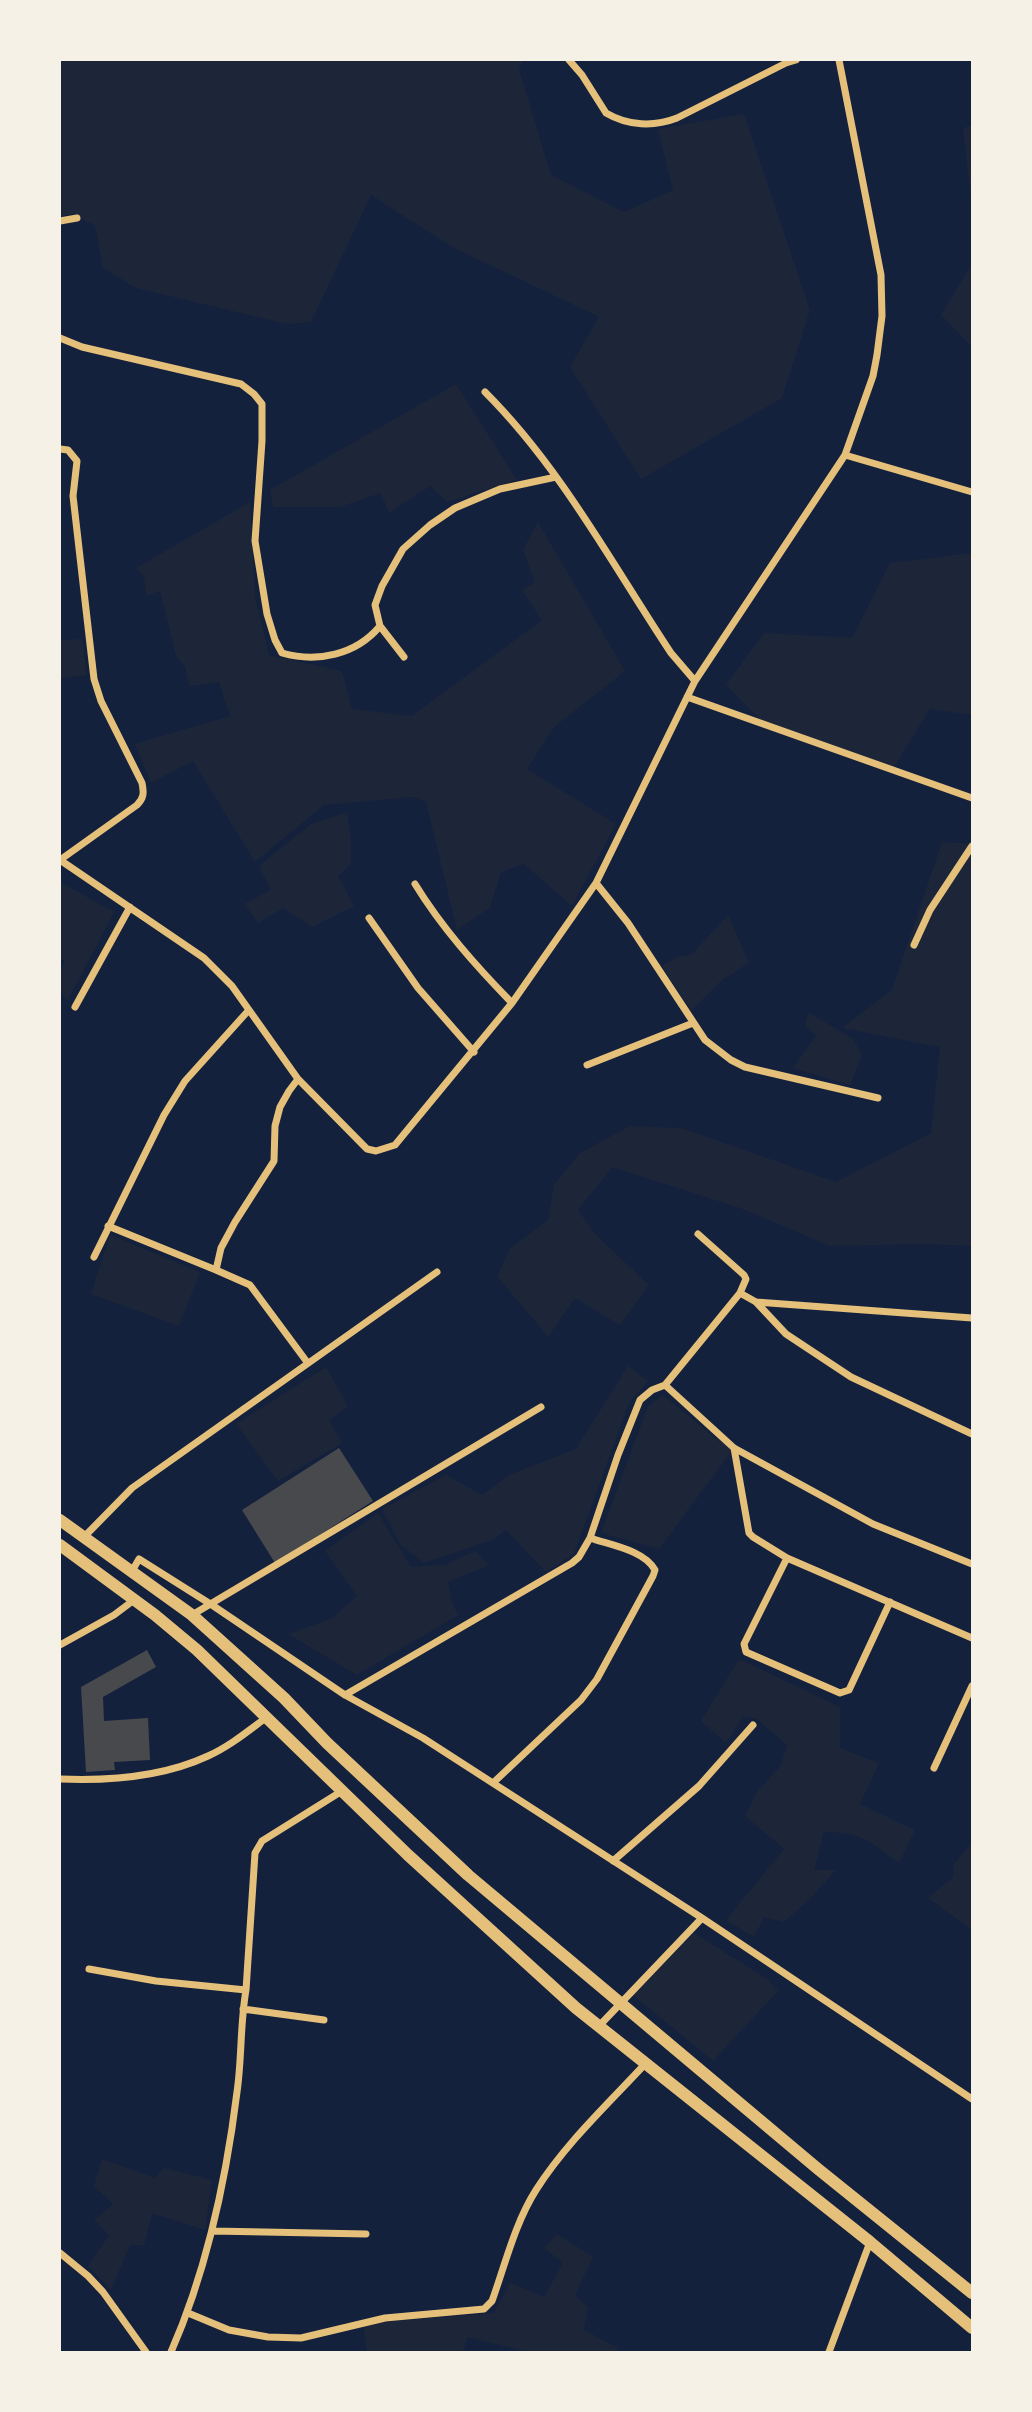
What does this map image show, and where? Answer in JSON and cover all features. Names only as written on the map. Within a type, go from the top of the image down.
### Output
[{"type":"highway","points":[[60,1520],[192,1615],[284,1698],[327,1743],[468,1875],[818,2169],[972,2293]]},
{"type":"highway","points":[[60,1545],[155,1615],[197,1650],[513,1953],[599,2026],[870,2242],[972,2328]]},
{"type":"highway","points":[[155,1615],[170,1598]]},
{"type":"street","points":[[569,60],[606,113],[653,125],[677,118],[786,62],[796,60]]},
{"type":"street","points":[[60,449],[68,450],[77,461],[73,496],[94,679],[101,701],[144,792],[136,805],[60,860],[204,958],[232,986],[298,1079],[367,1149],[376,1152],[395,1145],[512,1003],[596,883],[695,681],[845,456],[873,376],[882,316],[881,275],[839,60]]},
{"type":"street","points":[[60,221],[77,218]]},
{"type":"street","points":[[60,338],[82,347],[241,384],[254,394],[262,404],[255,541],[268,614],[275,640],[282,653],[300,658],[342,653],[370,638],[380,626]]},
{"type":"street","points":[[485,392],[516,424],[556,477],[671,653],[695,681]]},
{"type":"street","points":[[845,456],[972,492]]},
{"type":"street","points":[[404,657],[380,626],[375,605],[382,586],[403,549],[430,524],[455,508],[500,489],[556,477]]},
{"type":"street","points":[[687,697],[972,798]]},
{"type":"street","points":[[914,945],[930,910],[972,846]]},
{"type":"street","points":[[596,883],[628,923],[705,1040],[731,1060],[745,1067],[878,1098]]},
{"type":"street","points":[[415,884],[474,964],[512,1003]]},
{"type":"street","points":[[75,1007],[130,907]]},
{"type":"street","points":[[369,918],[418,988],[474,1052]]},
{"type":"street","points":[[94,1257],[164,1115],[185,1081],[248,1011]]},
{"type":"street","points":[[587,1065],[693,1023]]},
{"type":"street","points":[[216,1269],[221,1248],[274,1161],[275,1126],[280,1107],[298,1079]]},
{"type":"street","points":[[108,1226],[250,1284],[307,1362]]},
{"type":"street","points":[[345,1695],[579,1557],[590,1538],[640,1400],[652,1390],[665,1385],[740,1293],[746,1279],[698,1234]]},
{"type":"street","points":[[84,1537],[132,1488],[437,1272]]},
{"type":"street","points":[[740,1293],[756,1302],[786,1334],[850,1377],[972,1434]]},
{"type":"street","points":[[756,1302],[972,1318]]},
{"type":"street","points":[[665,1385],[734,1448],[873,1524],[972,1564]]},
{"type":"street","points":[[192,1615],[541,1407]]},
{"type":"street","points":[[734,1448],[749,1533],[752,1537],[788,1558],[971,1637],[972,1627]]},
{"type":"street","points":[[493,1783],[581,1700],[597,1679],[653,1576],[655,1570],[650,1563],[629,1551],[590,1538]]},
{"type":"street","points":[[788,1558],[744,1648],[746,1652],[840,1693],[849,1690],[890,1602]]},
{"type":"street","points":[[132,1571],[139,1559],[345,1695],[424,1738],[702,1918],[972,2099]]},
{"type":"street","points":[[60,1644],[114,1615],[134,1600]]},
{"type":"street","points":[[934,1768],[972,1686]]},
{"type":"street","points":[[60,1779],[97,1781],[162,1771],[208,1756],[237,1740],[267,1717]]},
{"type":"street","points":[[613,1861],[699,1786],[753,1725]]},
{"type":"street","points":[[171,2353],[188,2314],[213,2231],[238,2089],[254,1858],[257,1848],[262,1841],[342,1791]]},
{"type":"street","points":[[599,2026],[702,1918]]},
{"type":"street","points":[[89,1969],[156,1981],[246,1990]]},
{"type":"street","points":[[243,2010],[324,2020]]},
{"type":"street","points":[[188,2314],[229,2330],[268,2337],[301,2338],[385,2318],[484,2309],[492,2301],[526,2207],[536,2190],[576,2137],[647,2063]]},
{"type":"street","points":[[213,2231],[366,2234]]},
{"type":"street","points":[[829,2353],[870,2242]]},
{"type":"street","points":[[60,2253],[103,2292],[146,2353]]},
{"type":"shaded area","points":[[60,60],[523,60],[519,69],[551,175],[624,212],[673,190],[658,129],[744,114],[810,310],[782,398],[641,479],[570,367],[599,317],[452,247],[371,195],[311,322],[287,324],[136,288],[103,268],[95,226],[74,214],[60,216]]},
{"type":"shaded area","points":[[972,124],[972,208],[963,129]]},
{"type":"shaded area","points":[[972,264],[972,347],[941,315]]},
{"type":"shaded area","points":[[456,384],[517,480],[447,502],[430,486],[389,513],[381,493],[340,507],[273,507],[270,490]]},
{"type":"shaded area","points":[[250,502],[255,597],[269,655],[342,671],[352,709],[412,716],[542,620],[522,590],[535,582],[523,550],[538,522],[625,671],[553,728],[527,769],[616,824],[572,906],[524,864],[501,872],[490,908],[457,930],[426,802],[414,797],[324,805],[255,862],[193,761],[151,783],[135,744],[230,716],[219,682],[189,686],[185,667],[176,656],[160,591],[146,596],[144,577],[136,568]]},
{"type":"shaded area","points":[[972,553],[972,715],[930,709],[894,767],[765,725],[726,685],[764,633],[852,638],[890,563]]},
{"type":"shaded area","points":[[82,639],[87,675],[60,679],[60,640]]},
{"type":"shaded area","points":[[347,812],[351,864],[338,876],[354,906],[312,927],[283,908],[258,923],[244,904],[271,890],[259,866],[311,824]]},
{"type":"shaded area","points":[[942,842],[972,844],[972,1246],[830,1246],[740,1208],[612,1167],[578,1210],[596,1235],[649,1285],[620,1325],[575,1298],[548,1337],[497,1276],[510,1249],[548,1220],[554,1185],[580,1153],[630,1126],[681,1128],[836,1182],[931,1133],[940,1047],[842,1028],[892,990]]},
{"type":"shaded area","points":[[60,882],[114,912],[68,1000],[60,992],[60,972],[65,961],[60,958]]},
{"type":"shaded area","points":[[728,915],[749,963],[722,980],[691,1011],[662,966],[677,957],[691,955]]},
{"type":"shaded area","points":[[808,1012],[853,1039],[862,1055],[850,1085],[793,1068],[816,1036],[805,1025]]},
{"type":"shaded area","points":[[110,1235],[200,1272],[179,1326],[91,1294]]},
{"type":"shaded area","points":[[628,1366],[648,1381],[629,1403],[574,1554],[546,1572],[506,1530],[492,1540],[424,1563],[400,1544],[382,1509],[446,1475],[482,1495],[511,1474],[576,1449]]},
{"type":"shaded area","points":[[326,1367],[348,1406],[329,1420],[342,1443],[278,1481],[236,1424]]},
{"type":"shaded area","points":[[663,1395],[719,1441],[734,1448],[659,1549],[601,1533],[648,1406]]},
{"type":"shaded area","points":[[378,1513],[411,1567],[445,1565],[475,1551],[489,1565],[448,1582],[458,1615],[357,1675],[288,1634],[331,1619],[357,1596],[325,1551]]},
{"type":"shaded area","points":[[739,1659],[840,1707],[840,1748],[879,1763],[860,1804],[915,1830],[899,1863],[864,1839],[824,1832],[814,1870],[836,1870],[809,1900],[784,1922],[764,1917],[754,1937],[726,1920],[784,1849],[745,1816],[757,1792],[781,1765],[787,1745],[757,1719],[743,1716],[726,1743],[701,1721]]},
{"type":"shaded area","points":[[972,1842],[972,1930],[928,1898],[953,1877],[954,1864]]},
{"type":"shaded area","points":[[694,1933],[766,1978],[778,1991],[713,2061],[633,1995]]},
{"type":"shaded area","points":[[102,2159],[155,2178],[164,2168],[212,2180],[205,2230],[152,2213],[144,2245],[130,2245],[111,2290],[88,2266],[109,2235],[94,2220],[113,2204],[94,2186]]},
{"type":"shaded area","points":[[557,2234],[593,2257],[575,2295],[588,2307],[584,2330],[618,2348],[616,2352],[528,2352],[468,2337],[463,2352],[367,2352],[363,2323],[494,2313],[510,2283],[544,2297],[563,2263],[544,2248]]},
{"type":"building","points":[[339,1448],[373,1501],[275,1563],[242,1510]]},
{"type":"building","points":[[147,1650],[156,1667],[103,1697],[104,1721],[148,1718],[150,1760],[114,1762],[115,1770],[86,1772],[81,1687]]}]
